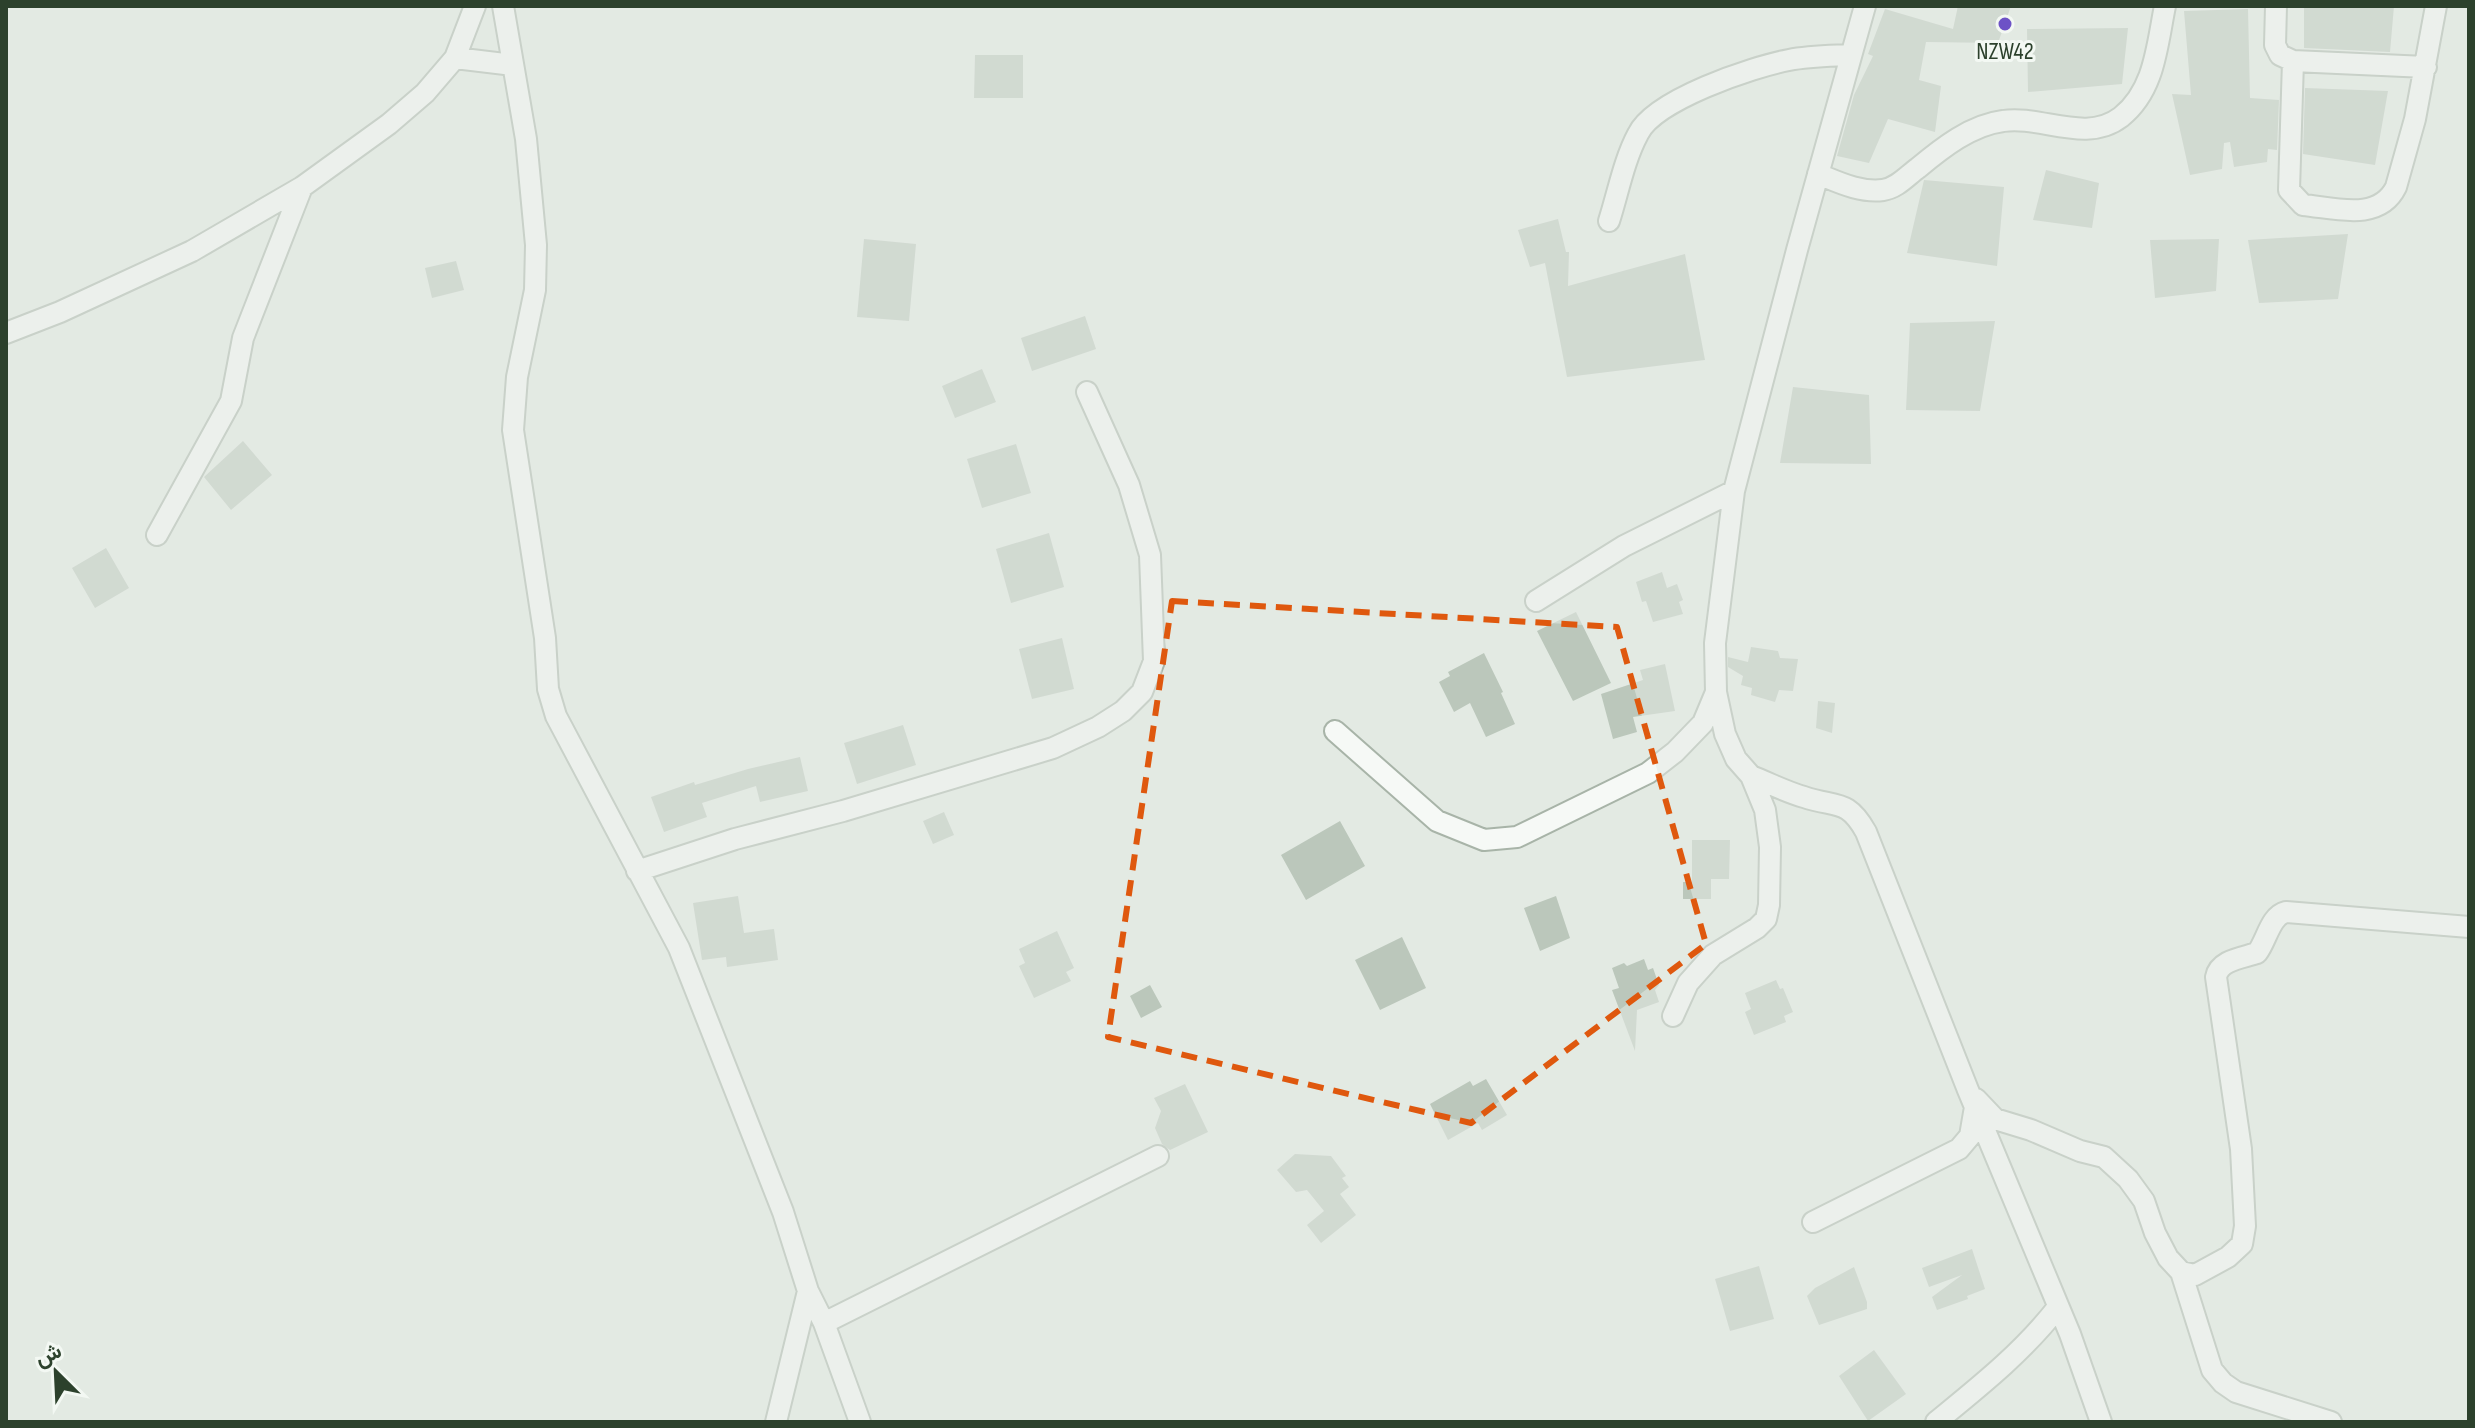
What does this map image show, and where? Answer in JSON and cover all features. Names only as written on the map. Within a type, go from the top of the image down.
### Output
[{"type":"street","points":[[6,333],[60,312],[192,251],[302,187],[425,93],[455,58],[475,6]]},
{"type":"street","points":[[503,6],[526,139],[536,245],[535,290],[517,377],[513,430],[545,638],[548,689],[556,716],[679,948],[783,1212],[808,1291],[824,1323],[860,1422]]},
{"type":"street","points":[[1673,1016],[1688,983],[1713,955],[1757,928],[1766,919],[1769,905],[1770,847],[1765,810],[1751,776],[1736,759],[1725,734],[1716,692],[1715,643],[1734,491],[1865,6]]},
{"type":"street","points":[[1818,174],[1864,190],[1884,190],[1901,183],[1964,135],[1983,126],[2005,120],[2080,129],[2119,119],[2133,106],[2146,84],[2159,47],[2165,6]]},
{"type":"street","points":[[2276,6],[2275,45],[2280,55],[2293,61],[2426,67]]},
{"type":"street","points":[[2293,61],[2289,190],[2303,205],[2367,211],[2380,206],[2392,196],[2396,187],[2426,67],[2436,6]]},
{"type":"street","points":[[1609,221],[1638,132],[1652,115],[1697,91],[1788,60],[1850,55]]},
{"type":"street","points":[[455,58],[513,65]]},
{"type":"street","points":[[157,535],[231,401],[243,338],[302,187]]},
{"type":"street","points":[[637,871],[735,839],[843,811],[1053,748],[1098,727],[1123,711],[1142,692],[1154,661],[1150,555],[1129,485],[1087,392]]},
{"type":"street","points":[[1536,601],[1624,546],[1734,491]]},
{"type":"street","points":[[1335,731],[1437,821],[1484,840],[1517,837],[1648,773],[1675,752],[1703,723],[1716,692]]},
{"type":"street","points":[[1751,776],[1806,798],[1838,804],[1856,814],[1866,832],[1971,1099],[2058,1307],[2101,1422]]},
{"type":"street","points":[[2181,1272],[2195,1275],[2228,1257],[2242,1244],[2245,1226],[2241,1149],[2217,969],[2223,964],[2257,953],[2280,913],[2469,927]]},
{"type":"street","points":[[1813,1222],[1959,1149],[1970,1136],[1971,1099]]},
{"type":"street","points":[[1971,1099],[1995,1119],[2104,1157],[2128,1179],[2144,1201],[2168,1258],[2181,1272],[2212,1370],[2223,1383],[2236,1392],[2331,1422]]},
{"type":"street","points":[[824,1323],[1158,1156]]},
{"type":"street","points":[[776,1422],[808,1291]]},
{"type":"street","points":[[1936,1422],[2000,1370],[2035,1337],[2058,1307]]},
{"type":"highlighted area","points":[[1172,601],[1617,627],[1706,944],[1471,1123],[1108,1037]]},
{"type":"building","points":[[1958,6],[2011,6],[1998,43],[1926,42],[1919,80],[1941,86],[1935,132],[1888,119],[1869,163],[1837,156],[1854,95],[1873,56],[1868,54],[1885,9],[1953,29]]},
{"type":"building","points":[[2304,6],[2394,6],[2390,52],[2304,48]]},
{"type":"building","points":[[2248,9],[2250,98],[2279,100],[2277,150],[2268,149],[2267,162],[2234,167],[2230,142],[2224,143],[2222,169],[2190,175],[2172,94],[2191,95],[2184,11]]},
{"type":"building","points":[[2128,28],[2122,84],[2028,92],[2027,29]]},
{"type":"building","points":[[975,55],[1023,55],[1023,98],[974,98]]},
{"type":"building","points":[[2305,88],[2388,91],[2375,165],[2303,154]]},
{"type":"building","points":[[2046,170],[2099,183],[2092,228],[2033,220]]},
{"type":"building","points":[[1924,180],[2004,187],[1997,266],[1907,253]]},
{"type":"building","points":[[1558,219],[1566,252],[1569,252],[1568,286],[1685,254],[1705,360],[1567,377],[1545,263],[1530,267],[1518,230]]},
{"type":"building","points":[[2348,234],[2338,299],[2259,303],[2248,240]]},
{"type":"building","points":[[864,239],[916,244],[909,321],[857,317]]},
{"type":"building","points":[[2219,239],[2216,291],[2155,298],[2150,240]]},
{"type":"building","points":[[456,261],[464,290],[432,298],[425,268]]},
{"type":"building","points":[[1085,316],[1096,349],[1032,371],[1021,338]]},
{"type":"building","points":[[1995,321],[1980,411],[1906,410],[1910,323]]},
{"type":"building","points":[[982,369],[996,402],[955,418],[942,386]]},
{"type":"building","points":[[1793,387],[1869,395],[1871,464],[1780,463]]},
{"type":"building","points":[[243,441],[272,475],[231,510],[204,477]]},
{"type":"building","points":[[1016,444],[1031,493],[982,508],[967,459]]},
{"type":"building","points":[[1049,533],[1064,587],[1011,603],[996,549]]},
{"type":"building","points":[[106,548],[129,588],[95,608],[72,568]]},
{"type":"building","points":[[1662,572],[1667,588],[1677,584],[1683,600],[1679,602],[1683,614],[1653,622],[1636,582]]},
{"type":"building","points":[[1576,612],[1611,683],[1573,701],[1537,631]]},
{"type":"building","points":[[1062,638],[1074,689],[1032,699],[1019,649]]},
{"type":"building","points":[[1751,647],[1778,651],[1780,658],[1798,659],[1793,691],[1779,690],[1775,702],[1751,695],[1752,688],[1741,685],[1743,676],[1728,667],[1728,657],[1748,662]]},
{"type":"building","points":[[1484,653],[1515,724],[1486,737],[1470,703],[1454,712],[1439,682],[1450,676],[1448,672]]},
{"type":"building","points":[[1665,664],[1675,711],[1633,717],[1637,732],[1613,739],[1601,694],[1643,680],[1640,670]]},
{"type":"building","points":[[1818,701],[1835,703],[1832,733],[1816,728]]},
{"type":"building","points":[[903,725],[916,765],[857,784],[844,743]]},
{"type":"building","points":[[800,757],[808,791],[760,802],[756,786],[702,803],[707,817],[664,832],[651,797],[694,782],[695,785]]},
{"type":"building","points":[[944,812],[954,835],[933,844],[923,821]]},
{"type":"building","points":[[1340,821],[1365,866],[1306,900],[1281,855]]},
{"type":"building","points":[[1692,840],[1730,840],[1729,879],[1711,879],[1711,899],[1683,899],[1683,882],[1692,882]]},
{"type":"building","points":[[738,896],[744,933],[774,929],[778,960],[727,967],[726,957],[702,960],[693,903]]},
{"type":"building","points":[[1556,896],[1570,938],[1540,951],[1524,908]]},
{"type":"building","points":[[1057,931],[1074,968],[1066,972],[1071,981],[1034,998],[1019,966],[1025,963],[1019,949]]},
{"type":"building","points":[[1402,937],[1426,988],[1380,1010],[1355,960]]},
{"type":"building","points":[[1644,959],[1648,970],[1653,968],[1659,985],[1655,990],[1659,1002],[1637,1010],[1635,1051],[1612,990],[1619,988],[1612,968]]},
{"type":"building","points":[[1776,980],[1780,989],[1783,988],[1793,1012],[1784,1016],[1786,1022],[1754,1035],[1745,1012],[1751,1009],[1745,993]]},
{"type":"building","points":[[1150,985],[1162,1007],[1141,1018],[1130,996]]},
{"type":"building","points":[[1486,1079],[1507,1115],[1482,1130],[1478,1123],[1448,1140],[1430,1104],[1470,1081],[1473,1086]]},
{"type":"building","points":[[1185,1084],[1208,1132],[1170,1150],[1162,1144],[1155,1128],[1161,1111],[1154,1098]]},
{"type":"building","points":[[1295,1154],[1331,1156],[1346,1176],[1342,1178],[1349,1187],[1340,1194],[1356,1215],[1321,1243],[1307,1225],[1324,1211],[1307,1190],[1296,1192],[1277,1170]]},
{"type":"building","points":[[1972,1249],[1985,1289],[1937,1310],[1932,1297],[1962,1275],[1929,1287],[1922,1268]]},
{"type":"building","points":[[1759,1266],[1774,1319],[1730,1331],[1715,1279]]},
{"type":"building","points":[[1854,1267],[1867,1309],[1819,1325],[1807,1296],[1815,1288]]},
{"type":"building","points":[[1874,1350],[1906,1394],[1868,1421],[1839,1376]]},
{"type":"place","name":"NZW42","points":[[2005,24]]}]
